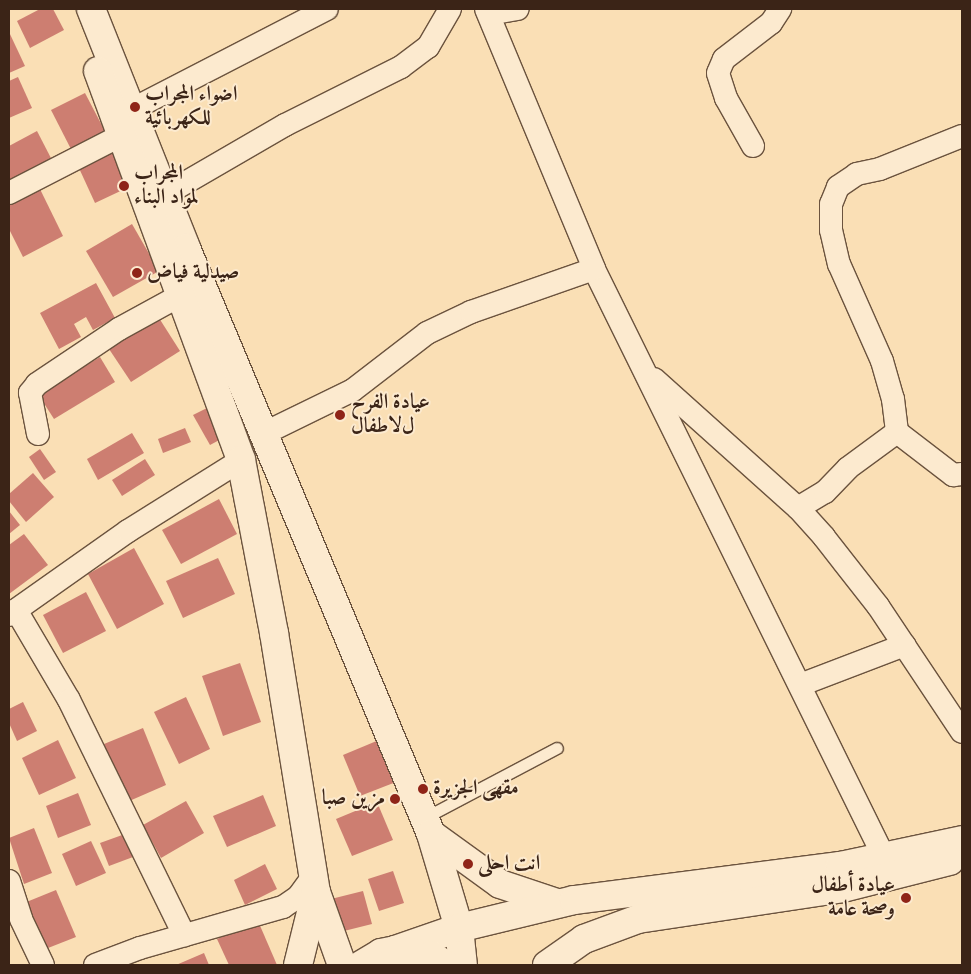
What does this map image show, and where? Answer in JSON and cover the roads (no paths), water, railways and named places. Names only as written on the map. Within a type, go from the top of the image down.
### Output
[{"type":"main road","points":[[74,9],[183,294],[241,460],[314,883],[342,965]]},
{"type":"main road","points":[[92,9],[263,434],[427,826],[459,928],[463,965]]},
{"type":"main road","points":[[427,826],[500,884],[558,903]]},
{"type":"main road","points":[[361,965],[381,953],[459,928],[558,903],[885,859],[962,840]]},
{"type":"main road","points":[[546,965],[584,939],[638,919],[843,888],[962,857]]},
{"type":"main road","points":[[298,965],[314,883]]},
{"type":"main road","points":[[395,950],[431,955],[446,965]]},
{"type":"street","points":[[133,109],[286,18],[328,9]]},
{"type":"street","points":[[166,194],[285,125],[401,68],[428,47],[450,9]]},
{"type":"street","points":[[518,9],[488,12],[594,269],[885,859]]},
{"type":"street","points":[[753,146],[726,98],[718,73],[724,59],[771,23],[780,9]]},
{"type":"street","points":[[9,193],[122,135]]},
{"type":"street","points":[[962,136],[880,169],[857,174],[838,187],[831,204],[831,230],[839,264],[882,361],[893,400],[897,432],[953,475],[962,474]]},
{"type":"street","points":[[263,434],[353,390],[427,333],[472,312],[594,269]]},
{"type":"street","points":[[38,434],[30,393],[37,384],[112,334],[183,294]]},
{"type":"street","points":[[644,370],[798,508],[878,606],[962,732]]},
{"type":"street","points":[[798,508],[825,492],[848,468],[897,432]]},
{"type":"street","points":[[184,935],[69,700],[12,613],[128,531],[241,460]]},
{"type":"street","points":[[800,685],[905,645]]},
{"type":"street","points":[[9,881],[21,919],[43,965]]},
{"type":"street","points":[[95,965],[184,935],[283,907],[314,883]]},
{"type":"lane","points":[[427,826],[557,748]]},
{"type":"place","name":"اضواء المجراب للكهربائية","points":[[135,107]]},
{"type":"place","name":"المجراب لمواد البناء","points":[[124,186]]},
{"type":"place","name":"صيدلية فياض","points":[[137,273]]},
{"type":"place","name":"عيادة الفرح لﻻطفال","points":[[340,415]]},
{"type":"place","name":"مقهى الجزيرة","points":[[423,789]]},
{"type":"place","name":"مزين صبا","points":[[395,799]]},
{"type":"place","name":"انت احلى","points":[[468,864]]},
{"type":"place","name":"عيادة أطفال وصحة عامة","points":[[906,898]]}]
